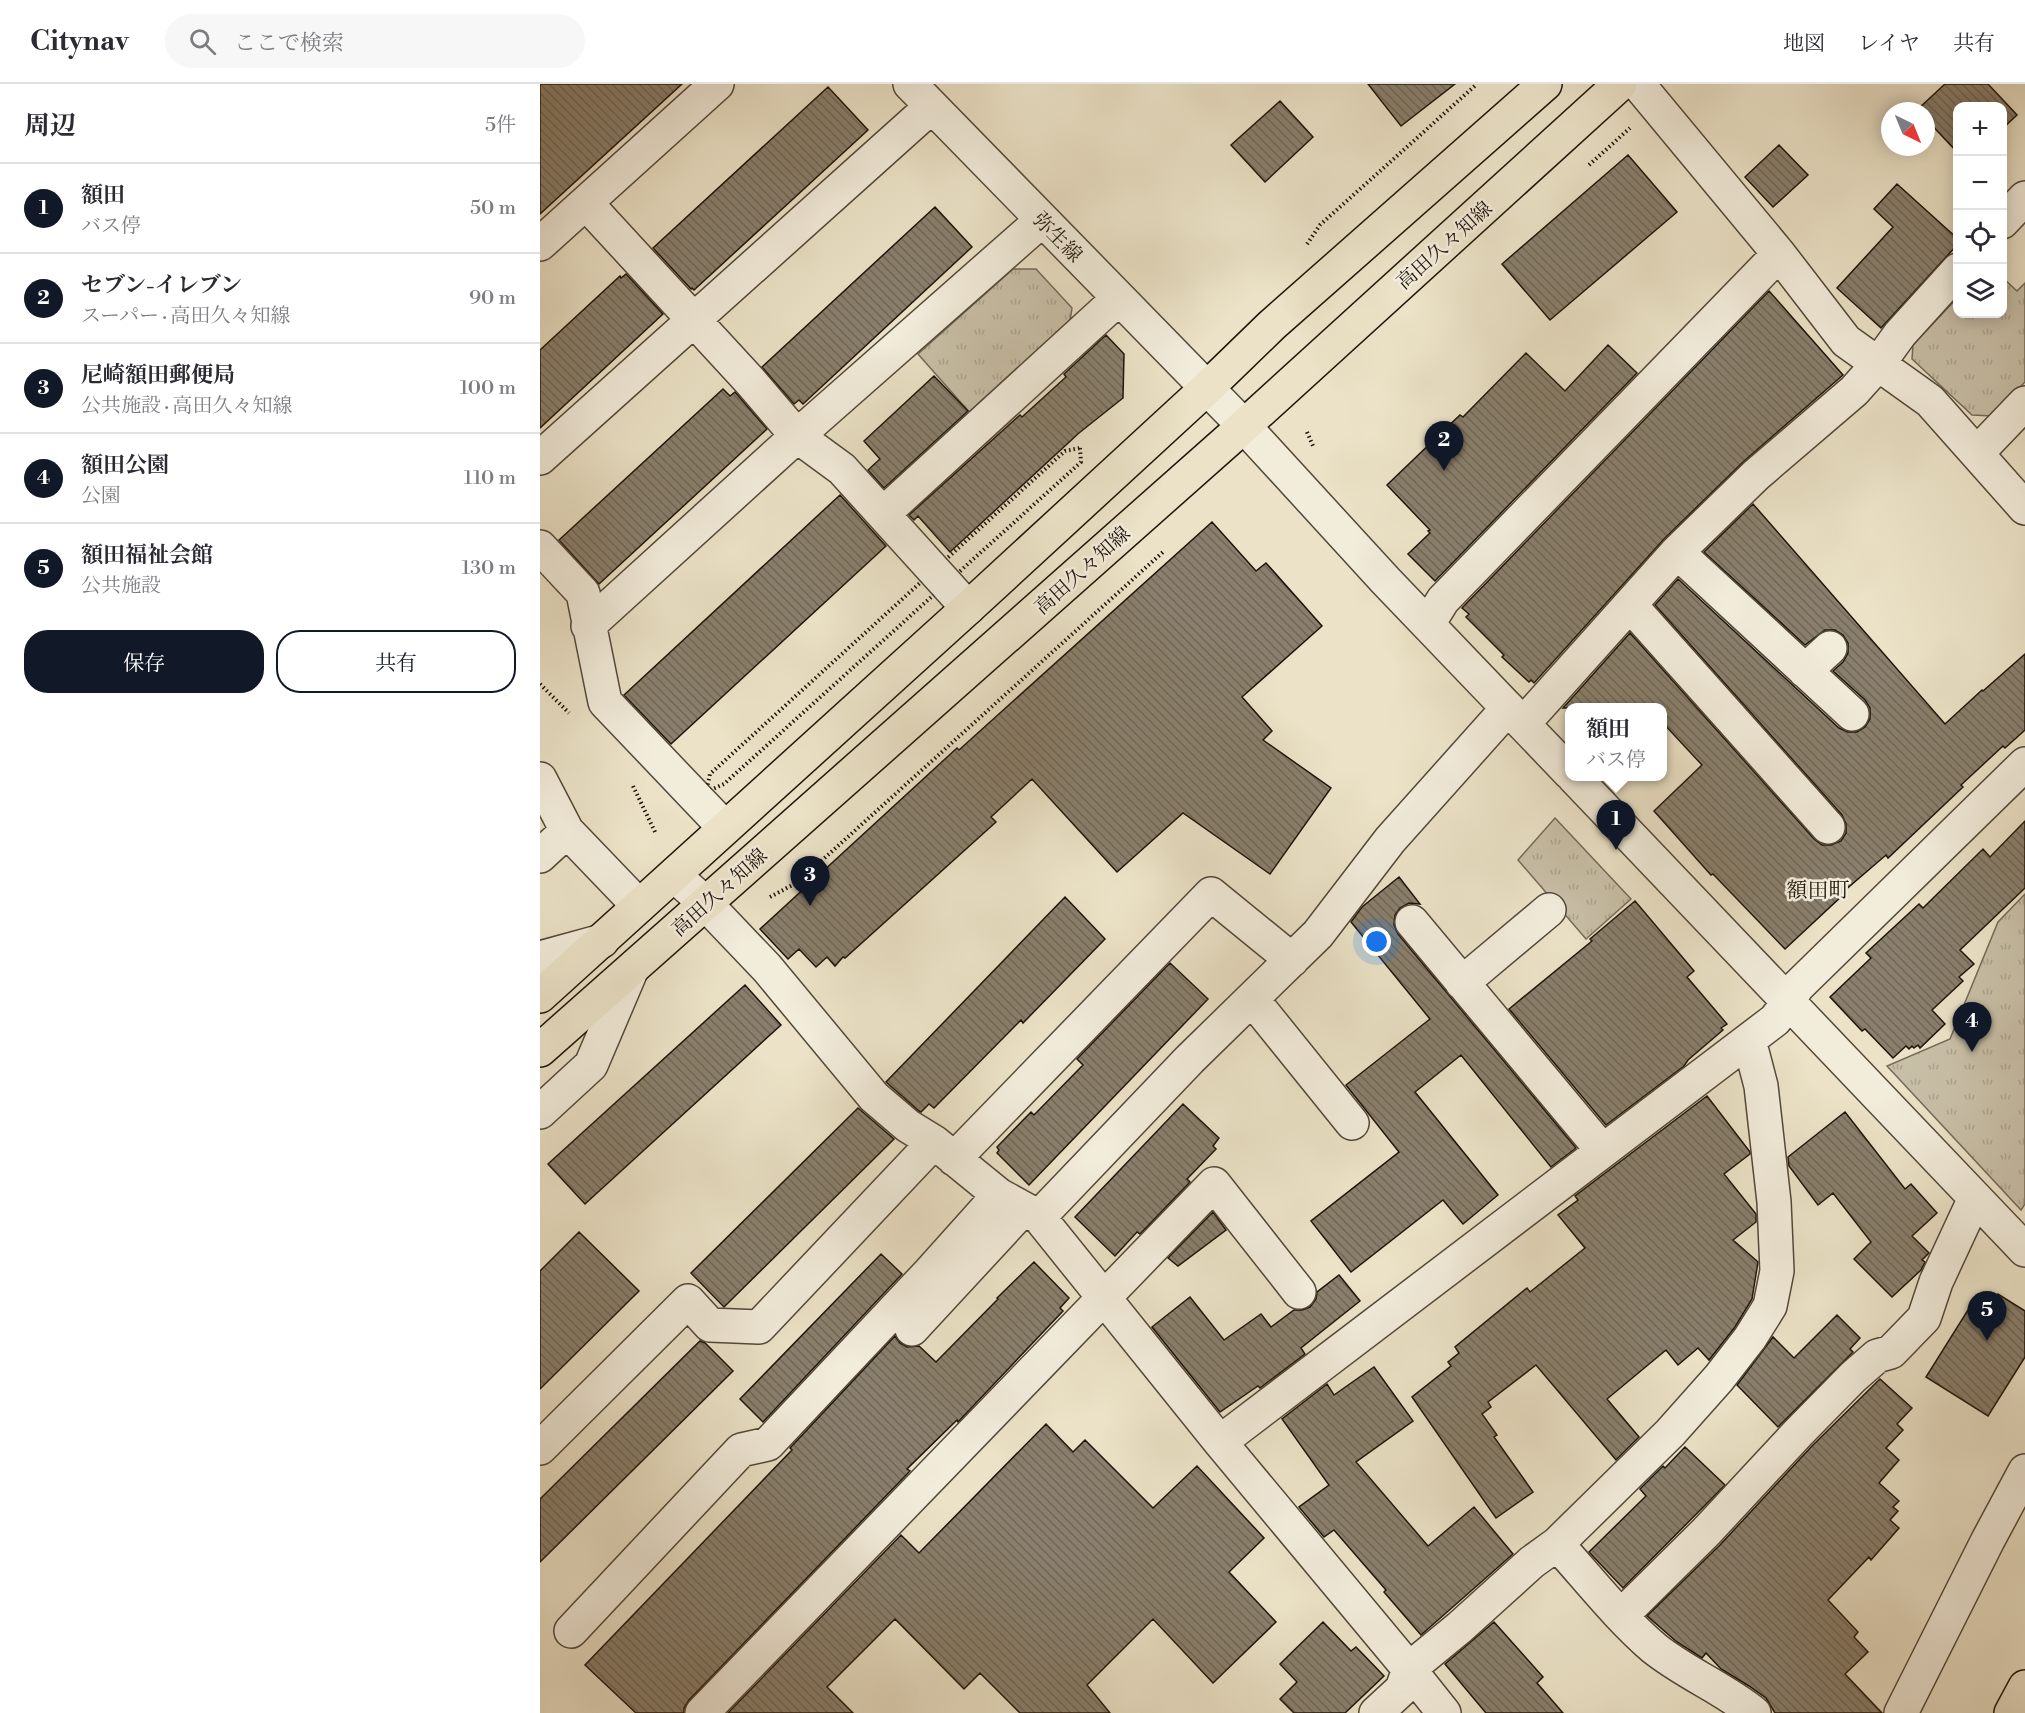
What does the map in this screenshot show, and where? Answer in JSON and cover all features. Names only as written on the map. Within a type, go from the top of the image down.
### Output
[{"type":"main road","points":[[540,996],[968,608],[1207,388],[1272,325],[1545,84]]},
{"type":"main road","name":"高田久々知線","points":[[540,1050],[1244,426],[1620,84]]},
{"type":"main road","points":[[2011,1713],[2025,1687]]},
{"type":"street","points":[[540,244],[717,84]]},
{"type":"street","points":[[1638,84],[1779,254],[1846,341],[1930,401],[2025,508]]},
{"type":"street","points":[[540,458],[694,320],[921,95]]},
{"type":"street","name":"弥生線","points":[[921,95],[1244,426],[1565,769]]},
{"type":"street","points":[[2007,217],[2025,198]]},
{"type":"street","points":[[586,203],[797,436],[842,469],[968,608]]},
{"type":"street","points":[[588,626],[797,436],[1042,220]]},
{"type":"street","points":[[1428,624],[1443,600],[1779,254]]},
{"type":"street","points":[[571,1632],[741,1449],[768,1444],[930,1272],[1021,1207],[1190,1059],[1292,960],[1318,934],[1390,840],[1515,716],[1631,606],[1677,552],[1756,475],[1854,391],[1879,363],[1900,334],[1953,276]]},
{"type":"street","points":[[884,514],[1118,299]]},
{"type":"street","points":[[1977,453],[2025,403]]},
{"type":"street","points":[[540,547],[583,593],[604,702],[725,828]]},
{"type":"street","points":[[1677,552],[1852,714]]},
{"type":"street","points":[[1631,606],[1828,827]]},
{"type":"street","points":[[1805,671],[1830,648]]},
{"type":"street","points":[[1220,1442],[1774,1020],[1788,1004],[1797,987],[2025,764]]},
{"type":"street","points":[[540,779],[567,831],[639,906]]},
{"type":"street","points":[[1577,781],[2025,1250]]},
{"type":"street","points":[[540,856],[567,831]]},
{"type":"street","points":[[674,875],[706,904],[767,968],[874,1097],[908,1126],[1021,1207],[1103,1297],[1444,1713]]},
{"type":"street","points":[[540,1448],[688,1301],[710,1325],[759,1327],[1211,894],[1292,960]]},
{"type":"street","points":[[1462,983],[1549,910]]},
{"type":"street","points":[[1412,922],[1602,1150]]},
{"type":"street","points":[[540,958],[602,941]]},
{"type":"street","points":[[540,1112],[591,1065],[631,971]]},
{"type":"street","points":[[1252,999],[1352,1123]]},
{"type":"street","points":[[1376,1713],[1402,1689],[1409,1669],[1459,1628],[1532,1562],[1557,1544],[1677,1425],[1738,1354],[1770,1306],[1777,1271],[1774,1202],[1761,1086],[1749,1040]]},
{"type":"street","points":[[702,1713],[1214,1184],[1299,1292]]},
{"type":"street","points":[[1621,1616],[1706,1532],[1853,1377],[1877,1356],[1891,1353],[1924,1318],[1936,1282],[1975,1198]]},
{"type":"street","points":[[912,1329],[1021,1207]]},
{"type":"street","points":[[1901,1713],[2025,1471]]},
{"type":"street","points":[[1557,1544],[1621,1616],[1654,1648],[1734,1697],[1755,1713]]},
{"type":"path","points":[[1301,251],[1320,225],[1477,84]]},
{"type":"path","points":[[706,792],[710,774],[1065,451],[1080,448]]},
{"type":"path","points":[[769,897],[798,882],[1163,552]]},
{"type":"green space","points":[[1013,269],[1036,269],[1072,308],[1069,328],[972,415],[918,354]]},
{"type":"green space","points":[[2007,282],[2017,291],[2025,283],[2025,382],[1992,416],[1972,415],[1912,359],[1913,345],[1953,302],[1953,318],[2007,318]]},
{"type":"green space","points":[[1555,818],[1631,899],[1586,939],[1518,860]]},
{"type":"green space","points":[[2025,894],[2025,1204],[2021,1210],[1887,1066],[1950,1039],[1998,922]]},
{"type":"building","points":[[540,84],[682,84],[540,214]]},
{"type":"building","points":[[1368,84],[1455,84],[1401,126]]},
{"type":"building","points":[[1945,84],[1988,84],[2005,102],[1953,102],[1953,148],[1935,129],[1935,102],[1926,102]]},
{"type":"building","points":[[828,87],[868,130],[694,290],[691,289],[653,248]]},
{"type":"building","points":[[1280,101],[1313,137],[1265,182],[1231,145]]},
{"type":"building","points":[[2007,104],[2017,115],[2007,124]]},
{"type":"building","points":[[1779,145],[1808,175],[1773,207],[1745,177]]},
{"type":"building","points":[[1628,155],[1677,212],[1550,320],[1502,264]]},
{"type":"building","points":[[1897,184],[1953,234],[1953,249],[1881,328],[1837,288],[1893,227],[1874,209]]},
{"type":"building","points":[[935,207],[972,247],[803,404],[799,400],[794,404],[762,367]]},
{"type":"building","points":[[626,274],[663,314],[540,428],[540,350],[620,276],[621,278]]},
{"type":"building","points":[[1769,291],[1843,375],[1743,462],[1664,539],[1534,683],[1531,680],[1529,682],[1502,657],[1504,655],[1466,617],[1469,614],[1462,608]]},
{"type":"building","points":[[1106,335],[1124,354],[1123,398],[1079,433],[950,552],[918,516],[914,520],[909,515],[1020,415],[1022,417],[1066,377],[1064,374]]},
{"type":"building","points":[[1608,345],[1637,373],[1435,581],[1408,554],[1430,533],[1428,531],[1430,530],[1387,485],[1460,415],[1463,417],[1526,353],[1565,391]]},
{"type":"building","points":[[934,376],[968,411],[884,488],[868,470],[880,459],[864,441]]},
{"type":"building","points":[[723,389],[730,396],[735,392],[767,429],[599,584],[559,540]]},
{"type":"building","points":[[840,495],[886,546],[671,744],[624,695]]},
{"type":"building","points":[[1753,504],[1945,724],[2025,654],[2025,730],[2005,748],[2003,746],[1961,785],[1963,787],[1888,858],[1886,855],[1843,892],[1844,894],[1785,949],[1713,874],[1711,875],[1654,811],[1702,765],[1667,727],[1667,703],[1567,703],[1630,633],[1814,839],[1822,845],[1831,845],[1841,841],[1846,833],[1846,824],[1842,815],[1655,605],[1678,579],[1839,728],[1848,732],[1857,732],[1865,727],[1870,719],[1870,708],[1865,700],[1833,671],[1843,662],[1848,653],[1848,643],[1843,635],[1835,630],[1825,630],[1805,645],[1704,552]]},
{"type":"building","points":[[1212,522],[1256,571],[1266,563],[1322,626],[1242,697],[1272,731],[1263,740],[1331,788],[1270,874],[1183,813],[1117,872],[1032,779],[991,817],[996,822],[835,966],[827,957],[816,967],[799,949],[788,959],[760,929],[957,748],[959,750]]},
{"type":"building","points":[[2025,821],[2025,888],[1960,950],[1974,964],[1959,977],[1963,981],[1932,1010],[1945,1024],[1920,1048],[1918,1045],[1909,1049],[1906,1046],[1893,1058],[1865,1029],[1862,1031],[1830,997],[1871,958],[1866,953],[1919,904],[1923,908],[1983,849],[1990,857]]},
{"type":"building","points":[[1399,877],[1420,904],[1409,903],[1400,908],[1395,915],[1394,925],[1398,934],[1576,1148],[1551,1167],[1461,1055],[1415,1092],[1498,1195],[1463,1224],[1443,1200],[1351,1272],[1311,1221],[1399,1152],[1346,1085],[1430,1019],[1351,922],[1362,907]]},
{"type":"building","points":[[1065,897],[1105,939],[1023,1023],[1021,1020],[934,1108],[929,1104],[921,1112],[919,1111],[886,1082]]},
{"type":"building","points":[[1635,901],[1694,971],[1687,977],[1727,1024],[1684,1066],[1606,1125],[1509,1009],[1592,941],[1590,939]]},
{"type":"building","points":[[1170,963],[1208,999],[1029,1185],[997,1153],[999,1150],[997,1147],[1031,1112],[1034,1115],[1083,1065],[1077,1059]]},
{"type":"building","points":[[745,985],[781,1025],[585,1204],[548,1164]]},
{"type":"building","points":[[1707,1096],[1750,1152],[1724,1174],[1756,1214],[1756,1222],[1733,1240],[1758,1262],[1752,1299],[1735,1327],[1709,1360],[1698,1348],[1678,1365],[1666,1350],[1607,1399],[1639,1437],[1616,1460],[1536,1365],[1488,1402],[1491,1407],[1482,1414],[1497,1435],[1494,1437],[1533,1492],[1496,1518],[1412,1397],[1451,1366],[1448,1362],[1459,1353],[1455,1347],[1527,1288],[1530,1292],[1585,1248],[1558,1215],[1578,1200],[1575,1196]]},
{"type":"building","points":[[1183,1104],[1219,1138],[1213,1146],[1216,1149],[1187,1179],[1190,1182],[1140,1234],[1137,1232],[1115,1256],[1075,1217]]},
{"type":"building","points":[[858,1108],[894,1139],[724,1307],[691,1273]]},
{"type":"building","points":[[1845,1112],[1905,1189],[1911,1184],[1937,1213],[1912,1236],[1929,1253],[1922,1260],[1925,1262],[1921,1270],[1892,1297],[1854,1259],[1871,1242],[1833,1193],[1818,1205],[1789,1166],[1788,1157]]},
{"type":"building","points":[[1213,1212],[1226,1230],[1178,1266],[1168,1258]]},
{"type":"building","points":[[579,1232],[639,1291],[540,1389],[540,1271]]},
{"type":"building","points":[[881,1254],[902,1274],[763,1422],[740,1399]]},
{"type":"building","points":[[1034,1262],[1069,1298],[1060,1308],[1063,1311],[958,1422],[957,1420],[907,1469],[910,1471],[689,1700],[684,1713],[636,1713],[585,1665],[792,1450],[790,1448],[895,1336],[907,1347],[919,1346],[936,1362]]},
{"type":"building","points":[[1339,1275],[1360,1301],[1301,1348],[1305,1354],[1260,1388],[1258,1386],[1220,1412],[1152,1327],[1190,1297],[1224,1340],[1261,1314],[1271,1327],[1294,1310],[1310,1307],[1316,1299],[1317,1292]]},
{"type":"building","points":[[1978,1294],[1993,1303],[1998,1294],[2025,1311],[2025,1357],[1988,1416],[1926,1377]]},
{"type":"building","points":[[1837,1315],[1860,1338],[1850,1349],[1853,1352],[1778,1427],[1737,1385],[1773,1337],[1794,1358]]},
{"type":"building","points":[[700,1341],[705,1343],[733,1371],[540,1562],[540,1499]]},
{"type":"building","points":[[1374,1367],[1413,1421],[1356,1462],[1428,1546],[1474,1507],[1513,1554],[1421,1635],[1334,1530],[1324,1537],[1299,1507],[1329,1485],[1282,1419],[1327,1384],[1334,1395]]},
{"type":"building","points":[[1880,1379],[1912,1408],[1897,1424],[1903,1430],[1886,1448],[1899,1460],[1879,1483],[1899,1501],[1893,1507],[1898,1511],[1890,1520],[1899,1528],[1871,1560],[1869,1557],[1828,1600],[1858,1632],[1854,1637],[1868,1652],[1845,1674],[1882,1713],[1775,1713],[1766,1698],[1721,1669],[1706,1653],[1702,1658],[1677,1642],[1647,1616],[1720,1545],[1812,1446]]},
{"type":"building","points":[[1046,1424],[1073,1452],[1085,1440],[1153,1508],[1197,1466],[1264,1538],[1229,1572],[1276,1622],[1213,1683],[1153,1619],[1087,1685],[1110,1713],[1020,1713],[980,1673],[964,1689],[895,1619],[827,1687],[853,1713],[728,1713],[901,1535],[919,1553]]},
{"type":"building","points":[[1685,1447],[1725,1485],[1623,1588],[1589,1552],[1646,1496],[1640,1489]]},
{"type":"building","points":[[1323,1622],[1351,1651],[1356,1647],[1384,1676],[1345,1713],[1294,1713],[1280,1699],[1297,1682],[1280,1664]]},
{"type":"building","points":[[1494,1622],[1543,1677],[1537,1683],[1563,1713],[1486,1713],[1445,1664]]},
{"type":"place","name":"セブン-イレブン","points":[[1444,471]]},
{"type":"place","name":"額田","points":[[1616,850]]},
{"type":"place","name":"尼崎額田郵便局","points":[[810,906]]},
{"type":"place","name":"額田公園","points":[[1972,1052]]},
{"type":"place","name":"額田福祉会館","points":[[1987,1341]]},
{"type":"district","name":"額田町","points":[[1818,890]]}]
